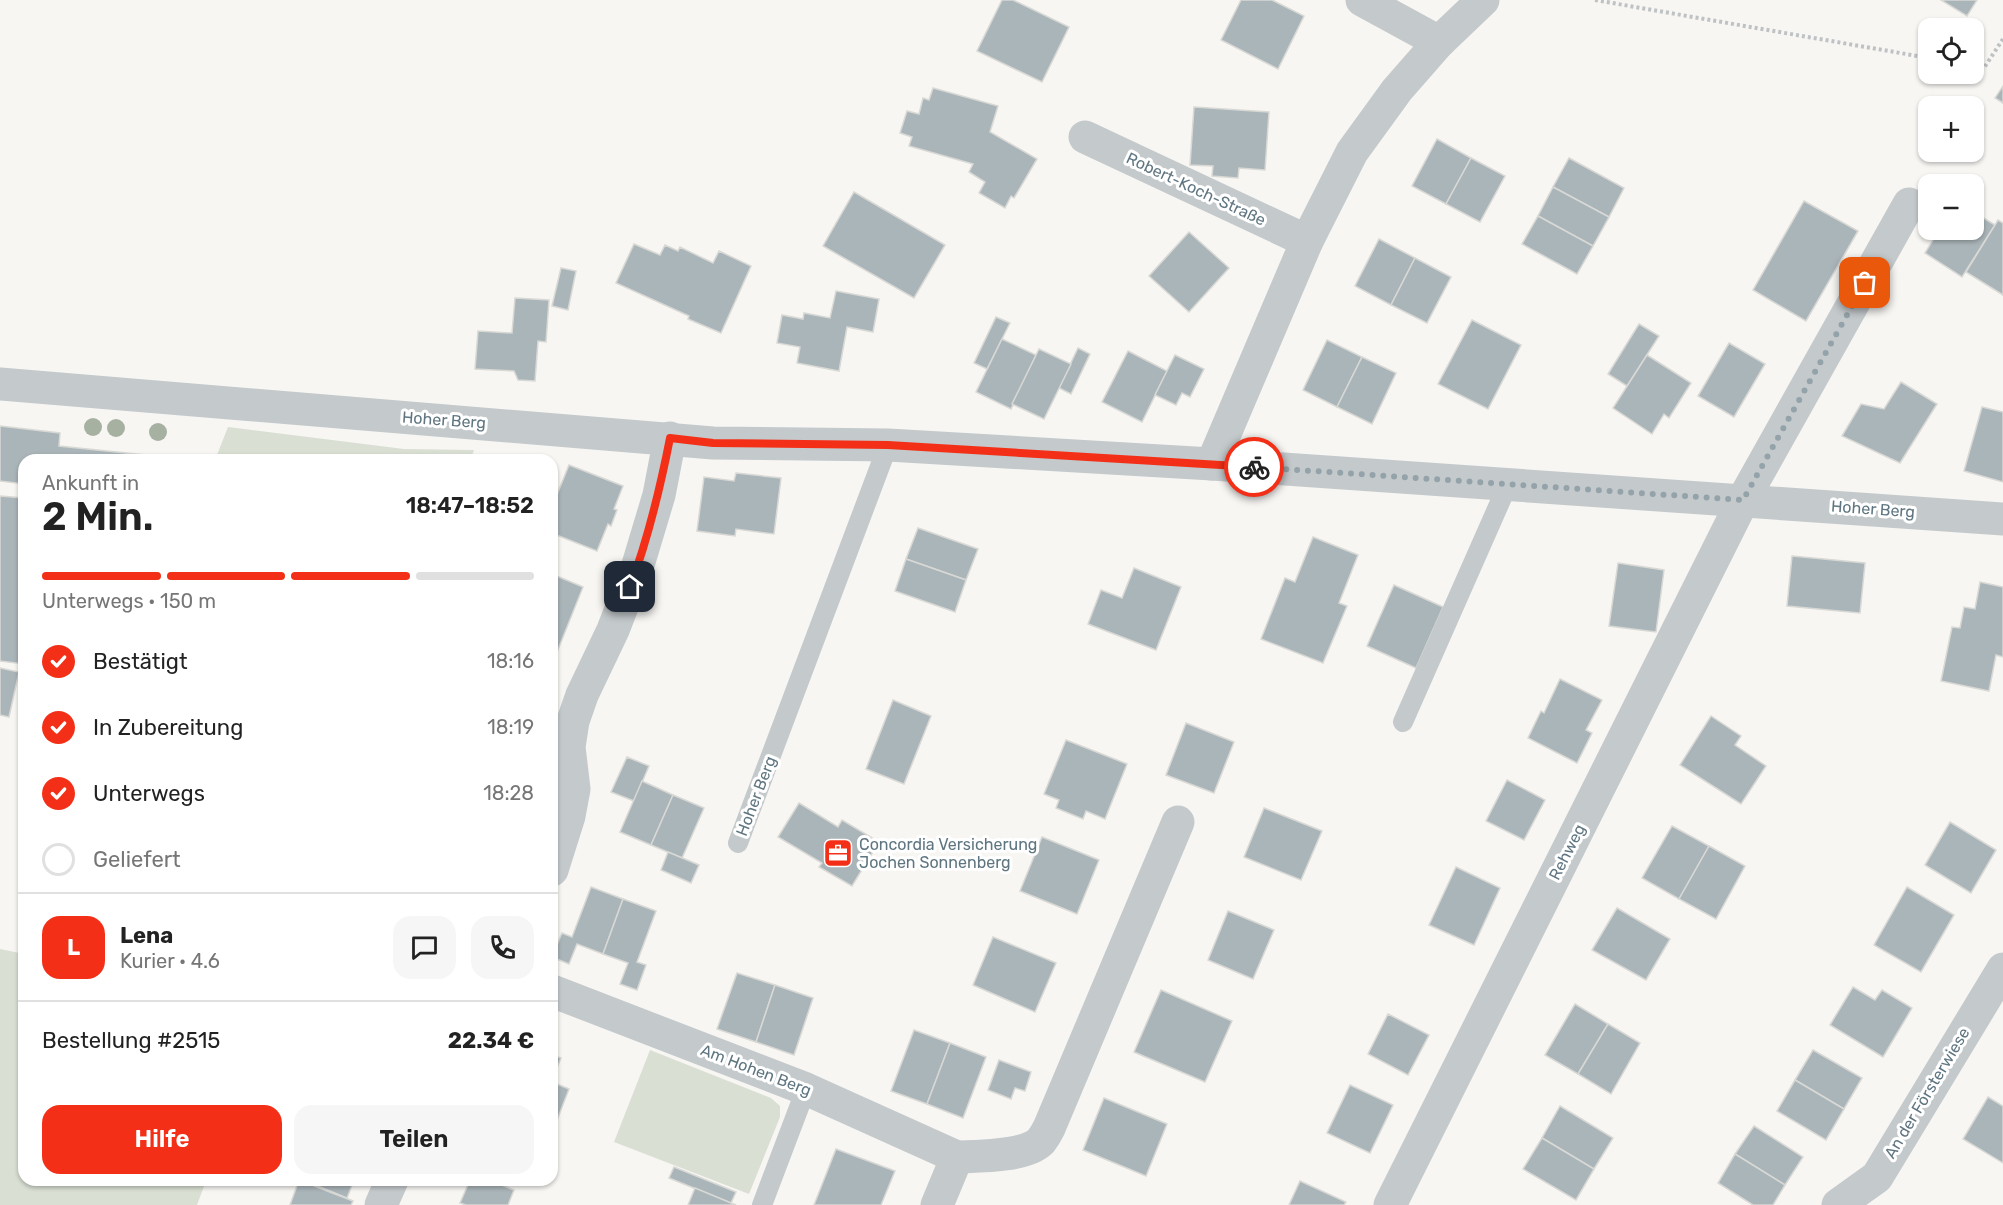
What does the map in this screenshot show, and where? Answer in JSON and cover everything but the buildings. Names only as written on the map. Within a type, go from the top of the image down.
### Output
[{"type":"street","points":[[1362,0],[1439,42]]},
{"type":"street","points":[[1212,464],[1306,240],[1352,152],[1397,90],[1439,42],[1483,0]]},
{"type":"street","name":"Robert-Koch-Straße","points":[[1085,137],[1306,240]]},
{"type":"street","points":[[1743,500],[1909,204]]},
{"type":"street","name":"Hoher Berg","points":[[0,384],[713,443],[888,445],[1212,464],[2003,519]]},
{"type":"street","points":[[558,851],[569,816],[574,789],[569,747],[573,721],[582,695],[613,630],[638,565],[659,495],[670,438]]},
{"type":"street","name":"Rehweg","points":[[1390,1205],[1743,500]]},
{"type":"street","name":"Am Hohen Berg","points":[[558,993],[806,1089],[957,1157],[1003,1155],[1023,1150],[1041,1142],[1049,1128],[1178,822]]},
{"type":"street","name":"An der Försterwiese","points":[[1838,1205],[1877,1177],[2003,969]]},
{"type":"street","points":[[937,1205],[957,1157]]},
{"type":"street","points":[[381,1205],[389,1186]]},
{"type":"lane","name":"Hoher Berg","points":[[738,843],[888,445]]},
{"type":"lane","points":[[1403,722],[1508,484]]},
{"type":"lane","points":[[762,1205],[806,1089]]},
{"type":"path","points":[[1595,0],[1918,56]]},
{"type":"path","points":[[1984,68],[2003,39]]},
{"type":"shaded area","points":[[228,427],[404,449],[474,450],[472,454],[217,454]]},
{"type":"shaded area","points":[[0,949],[18,953],[18,1186],[204,1186],[197,1205],[0,1205]]},
{"type":"shaded area","points":[[650,1050],[771,1098],[780,1106],[780,1117],[749,1194],[614,1142]]},
{"type":"way so far","points":[[1254,467],[1743,500],[1865,283]]},
{"type":"place","name":"Concordia Versicherung Jochen Sonnenberg","points":[[838,853]]},
{"type":"route","points":[[630,587],[659,495],[670,438],[713,443],[888,445],[1254,467]]}]
